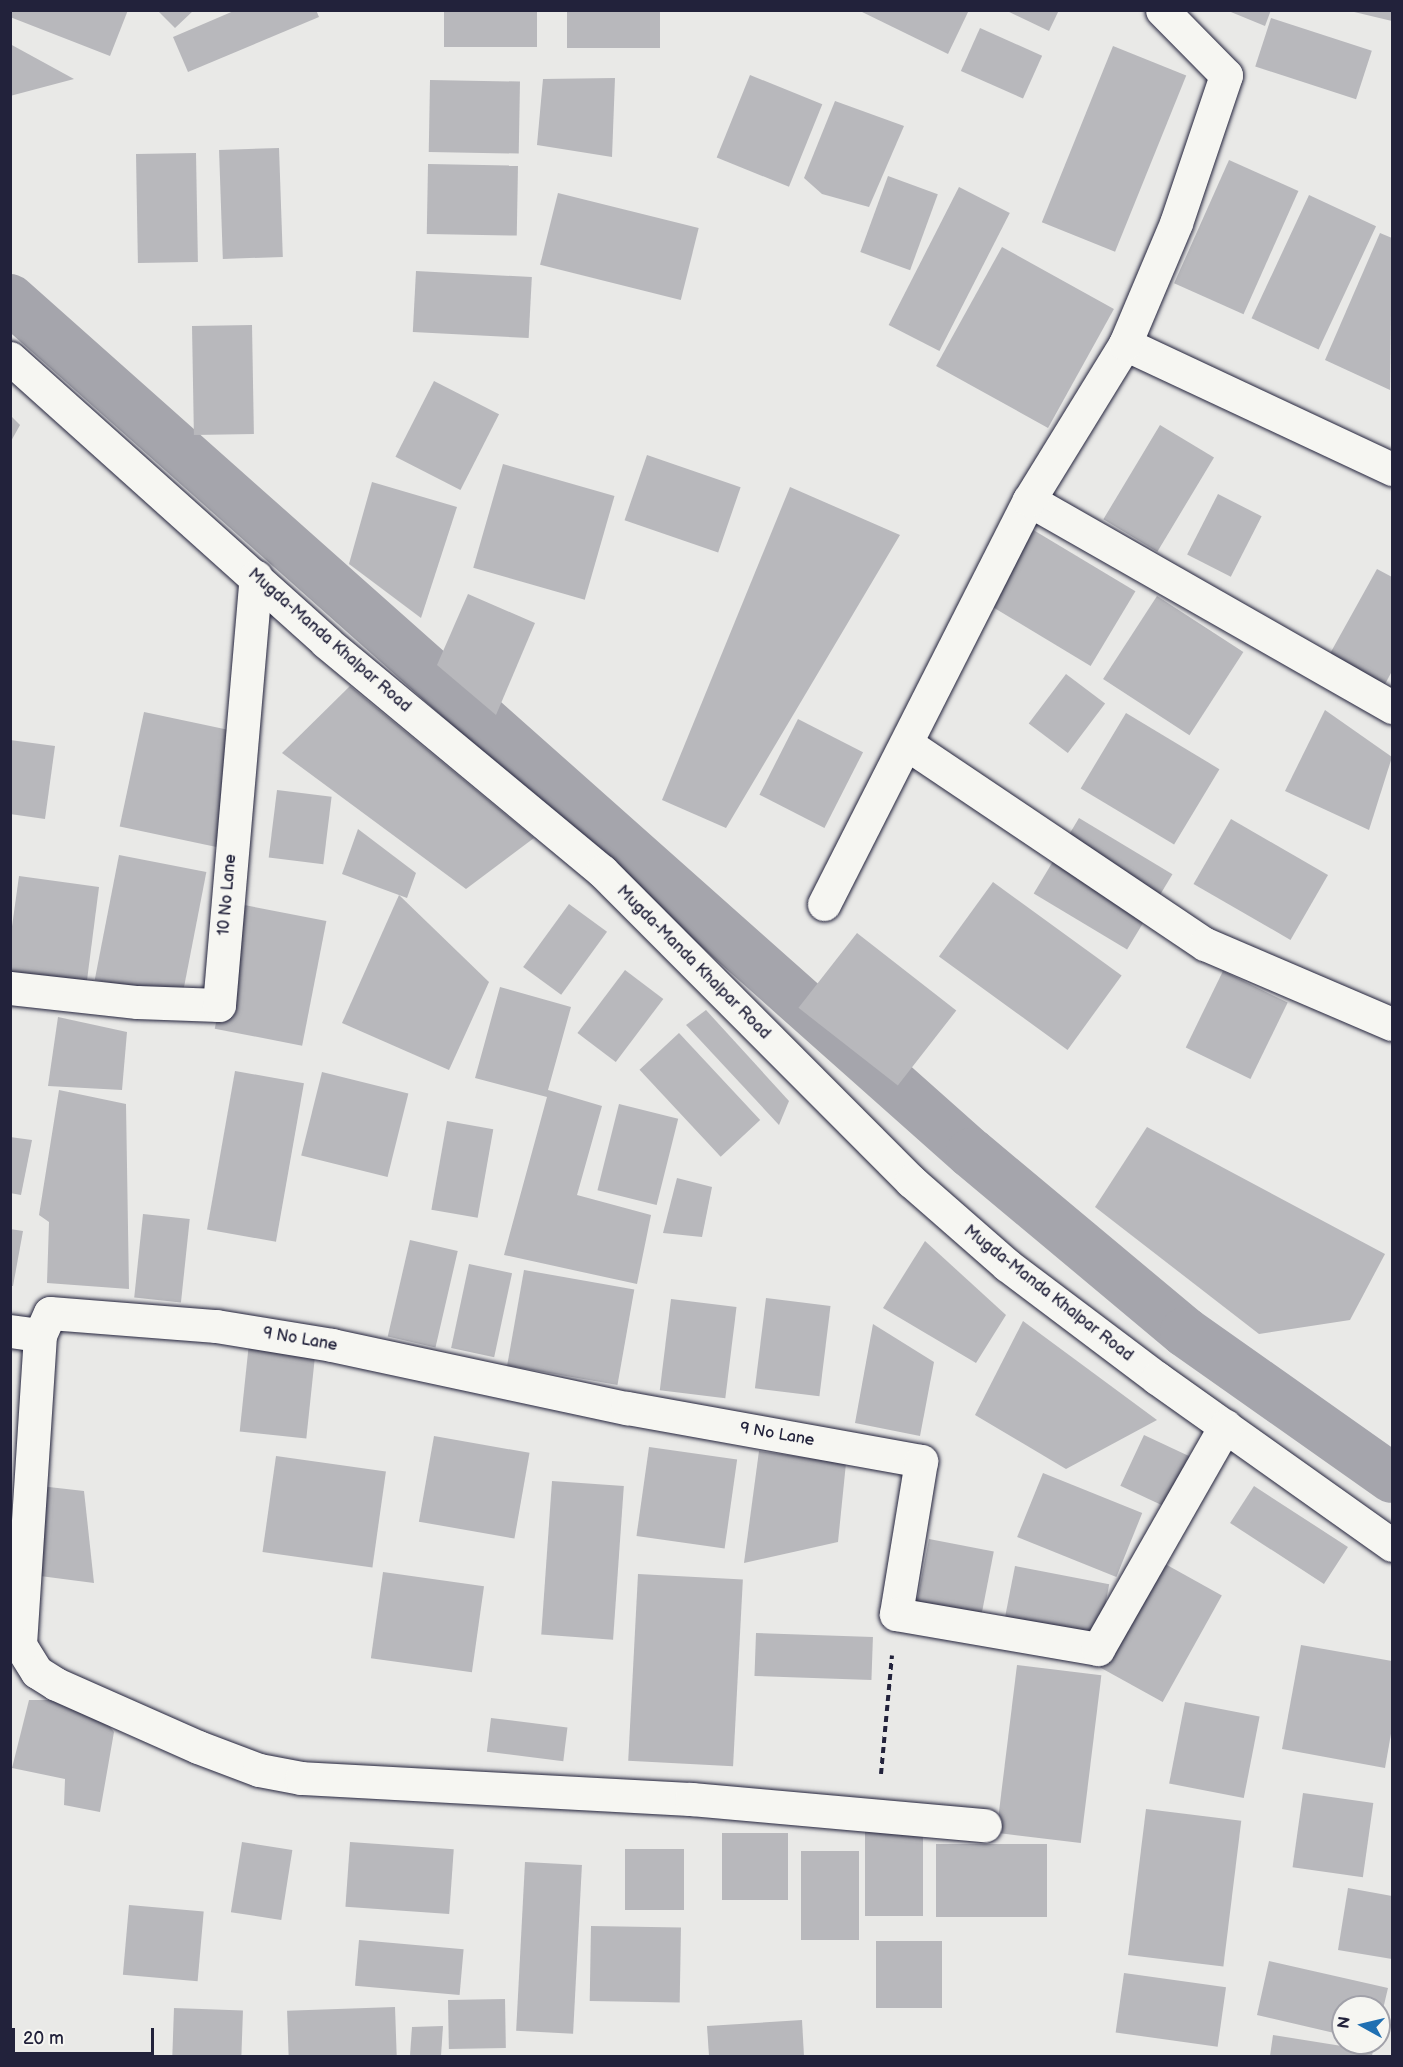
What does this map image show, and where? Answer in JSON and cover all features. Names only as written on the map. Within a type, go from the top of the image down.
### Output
[{"type":"street","points":[[824,904],[1029,500],[1125,344],[1176,224],[1226,75],[1162,10]]},
{"type":"street","points":[[1125,344],[1392,469]]},
{"type":"street","name":"Mugda-Manda Khalpar Road","points":[[10,358],[326,642],[602,871],[902,1173],[1006,1265],[1392,1545]]},
{"type":"street","points":[[1029,500],[1392,707]]},
{"type":"street","name":"10 No Lane","points":[[10,988],[137,1002],[219,1005],[256,578]]},
{"type":"street","points":[[907,744],[1205,944],[1392,1024]]},
{"type":"street","name":"9 No Lane","points":[[896,1614],[921,1461],[627,1408],[332,1345],[216,1326],[50,1313],[25,1333],[20,1646],[37,1672],[56,1684],[198,1747],[259,1770],[301,1778],[691,1799],[984,1825]]},
{"type":"street","points":[[896,1614],[1098,1648],[1225,1426]]},
{"type":"path","points":[[877,1814],[896,1614]]},
{"type":"building","points":[[10,10],[128,10],[110,56],[10,17]]},
{"type":"building","points":[[157,10],[194,10],[175,28]]},
{"type":"building","points":[[236,10],[316,10],[319,17],[188,72],[173,37]]},
{"type":"building","points":[[444,10],[537,10],[537,47],[444,47]]},
{"type":"building","points":[[567,10],[660,10],[660,48],[567,48]]},
{"type":"building","points":[[858,10],[969,10],[948,54]]},
{"type":"building","points":[[1005,10],[1059,10],[1049,31]]},
{"type":"building","points":[[1226,10],[1271,10],[1265,26]]},
{"type":"building","points":[[1392,10],[1392,21],[1350,11]]},
{"type":"building","points":[[1271,18],[1372,51],[1356,99],[1255,67]]},
{"type":"building","points":[[980,28],[1042,56],[1023,99],[961,71]]},
{"type":"building","points":[[10,44],[74,79],[10,96]]},
{"type":"building","points":[[1113,46],[1186,76],[1115,252],[1042,222]]},
{"type":"building","points":[[750,75],[822,104],[789,187],[717,158]]},
{"type":"building","points":[[615,78],[612,157],[537,145],[543,79]]},
{"type":"building","points":[[430,80],[520,82],[519,154],[429,152]]},
{"type":"building","points":[[835,101],[904,126],[869,207],[822,194],[804,178]]},
{"type":"building","points":[[279,148],[283,257],[223,259],[219,150]]},
{"type":"building","points":[[196,153],[198,262],[138,263],[136,154]]},
{"type":"building","points":[[1229,160],[1298,191],[1244,314],[1174,283]]},
{"type":"building","points":[[428,164],[518,166],[517,236],[427,234]]},
{"type":"building","points":[[888,176],[938,194],[910,270],[860,252]]},
{"type":"building","points":[[959,187],[1010,213],[939,351],[889,325]]},
{"type":"building","points":[[558,193],[699,228],[681,300],[540,265]]},
{"type":"building","points":[[1309,195],[1376,226],[1319,350],[1252,318]]},
{"type":"building","points":[[1380,233],[1392,238],[1390,390],[1325,360]]},
{"type":"building","points":[[1002,247],[1114,309],[1048,428],[936,366]]},
{"type":"building","points":[[416,271],[532,277],[529,338],[413,332]]},
{"type":"building","points":[[252,325],[254,434],[194,435],[192,326]]},
{"type":"building","points":[[434,381],[499,414],[460,490],[395,457]]},
{"type":"building","points":[[10,415],[20,425],[10,443]]},
{"type":"building","points":[[1160,425],[1214,457],[1157,552],[1103,519]]},
{"type":"building","points":[[647,455],[741,487],[718,552],[625,520]]},
{"type":"building","points":[[503,464],[615,496],[585,600],[473,568]]},
{"type":"building","points":[[372,482],[457,507],[421,618],[349,564]]},
{"type":"building","points":[[790,487],[900,535],[726,828],[662,800]]},
{"type":"building","points":[[1218,494],[1262,516],[1231,577],[1187,555]]},
{"type":"building","points":[[1030,528],[1135,591],[1091,666],[985,603]]},
{"type":"building","points":[[1377,569],[1392,577],[1392,671],[1383,688],[1327,659]]},
{"type":"building","points":[[468,594],[535,623],[496,715],[437,665]]},
{"type":"building","points":[[1157,596],[1243,652],[1189,735],[1103,679]]},
{"type":"building","points":[[1066,674],[1105,703],[1068,753],[1029,724]]},
{"type":"building","points":[[350,686],[534,838],[466,889],[282,753]]},
{"type":"building","points":[[1325,710],[1392,757],[1369,830],[1285,791]]},
{"type":"building","points":[[144,712],[247,734],[222,848],[120,826]]},
{"type":"building","points":[[1126,713],[1219,769],[1174,845],[1081,788]]},
{"type":"building","points":[[798,719],[863,752],[824,828],[759,795]]},
{"type":"building","points":[[10,740],[55,746],[45,819],[10,814]]},
{"type":"building","points":[[277,790],[332,797],[323,864],[269,857]]},
{"type":"building","points":[[1079,818],[1172,874],[1127,950],[1034,893]]},
{"type":"building","points":[[1231,819],[1328,875],[1290,940],[1194,884]]},
{"type":"building","points":[[358,829],[416,873],[407,898],[342,874]]},
{"type":"building","points":[[119,855],[206,872],[182,997],[95,980]]},
{"type":"building","points":[[19,876],[99,887],[86,988],[10,978],[10,941]]},
{"type":"building","points":[[993,882],[1122,975],[1068,1050],[939,956]]},
{"type":"building","points":[[399,895],[489,982],[449,1070],[342,1023]]},
{"type":"building","points":[[239,904],[326,921],[302,1046],[215,1029]]},
{"type":"building","points":[[569,904],[607,932],[561,995],[523,967]]},
{"type":"building","points":[[857,933],[956,1011],[898,1085],[799,1008]]},
{"type":"building","points":[[625,970],[663,999],[616,1062],[577,1033]]},
{"type":"building","points":[[1223,971],[1288,1003],[1250,1079],[1186,1047]]},
{"type":"building","points":[[500,987],[571,1007],[548,1090],[602,1106],[577,1195],[651,1215],[637,1284],[504,1255],[547,1097],[475,1078]]},
{"type":"building","points":[[706,1010],[789,1101],[779,1125],[686,1025]]},
{"type":"building","points":[[58,1017],[127,1032],[122,1090],[48,1086]]},
{"type":"building","points":[[679,1033],[760,1120],[721,1157],[640,1070]]},
{"type":"building","points":[[235,1071],[304,1083],[276,1242],[207,1230]]},
{"type":"building","points":[[322,1072],[408,1094],[388,1177],[301,1155]]},
{"type":"building","points":[[59,1090],[126,1104],[129,1289],[47,1283],[49,1222],[39,1215]]},
{"type":"building","points":[[619,1104],[678,1119],[657,1205],[597,1190]]},
{"type":"building","points":[[447,1121],[493,1129],[478,1218],[431,1210]]},
{"type":"building","points":[[1147,1127],[1385,1254],[1350,1320],[1259,1334],[1095,1207]]},
{"type":"building","points":[[10,1137],[32,1140],[21,1195],[10,1193]]},
{"type":"building","points":[[677,1178],[712,1187],[702,1237],[663,1233]]},
{"type":"building","points":[[143,1214],[190,1219],[181,1302],[134,1298]]},
{"type":"building","points":[[10,1229],[23,1231],[13,1286],[10,1286]]},
{"type":"building","points":[[410,1240],[458,1251],[435,1347],[388,1336]]},
{"type":"building","points":[[925,1241],[1006,1315],[976,1363],[883,1308]]},
{"type":"building","points":[[469,1264],[512,1273],[494,1357],[451,1348]]},
{"type":"building","points":[[524,1270],[634,1289],[617,1385],[507,1366]]},
{"type":"building","points":[[766,1298],[831,1306],[819,1396],[755,1388]]},
{"type":"building","points":[[671,1299],[737,1307],[725,1398],[660,1390]]},
{"type":"building","points":[[1023,1321],[1157,1420],[1066,1469],[975,1415]]},
{"type":"building","points":[[873,1324],[934,1362],[920,1436],[855,1423]]},
{"type":"building","points":[[249,1343],[316,1350],[306,1439],[240,1432]]},
{"type":"building","points":[[1144,1435],[1195,1459],[1171,1509],[1120,1486]]},
{"type":"building","points":[[434,1436],[530,1453],[514,1539],[419,1522]]},
{"type":"building","points":[[649,1447],[737,1459],[725,1549],[636,1536]]},
{"type":"building","points":[[759,1451],[846,1463],[838,1542],[744,1563]]},
{"type":"building","points":[[276,1456],[386,1471],[372,1568],[263,1552]]},
{"type":"building","points":[[1043,1473],[1142,1513],[1116,1577],[1017,1537]]},
{"type":"building","points":[[552,1481],[624,1486],[613,1640],[541,1635]]},
{"type":"building","points":[[31,1485],[84,1491],[94,1583],[40,1576]]},
{"type":"building","points":[[1254,1486],[1348,1547],[1324,1584],[1230,1523]]},
{"type":"building","points":[[929,1539],[994,1552],[981,1617],[916,1605]]},
{"type":"building","points":[[1158,1560],[1222,1595],[1163,1702],[1099,1667]]},
{"type":"building","points":[[1015,1566],[1109,1584],[1098,1640],[1004,1622]]},
{"type":"building","points":[[383,1572],[484,1586],[472,1672],[371,1658]]},
{"type":"building","points":[[638,1574],[743,1579],[733,1766],[628,1761]]},
{"type":"building","points":[[756,1633],[873,1637],[871,1680],[754,1676]]},
{"type":"building","points":[[1301,1645],[1392,1661],[1392,1728],[1385,1768],[1282,1749]]},
{"type":"building","points":[[1017,1665],[1101,1675],[1081,1843],[996,1833]]},
{"type":"building","points":[[29,1700],[63,1700],[105,1720],[114,1732],[100,1812],[64,1805],[65,1779],[12,1768]]},
{"type":"building","points":[[1185,1702],[1260,1717],[1244,1798],[1169,1783]]},
{"type":"building","points":[[491,1718],[567,1727],[563,1761],[487,1752]]},
{"type":"building","points":[[1303,1793],[1373,1803],[1363,1877],[1293,1867]]},
{"type":"building","points":[[1146,1809],[1241,1821],[1223,1967],[1128,1955]]},
{"type":"building","points":[[865,1827],[923,1827],[923,1916],[865,1916]]},
{"type":"building","points":[[722,1833],[788,1833],[788,1900],[722,1900]]},
{"type":"building","points":[[242,1842],[292,1850],[281,1920],[231,1912]]},
{"type":"building","points":[[350,1842],[454,1849],[449,1914],[345,1907]]},
{"type":"building","points":[[936,1844],[1047,1844],[1047,1917],[936,1917]]},
{"type":"building","points":[[625,1849],[684,1849],[684,1910],[625,1910]]},
{"type":"building","points":[[801,1851],[859,1851],[859,1940],[801,1940]]},
{"type":"building","points":[[525,1862],[582,1865],[573,2034],[516,2031]]},
{"type":"building","points":[[1348,1888],[1392,1896],[1392,1959],[1338,1950]]},
{"type":"building","points":[[129,1905],[204,1912],[198,1981],[123,1975]]},
{"type":"building","points":[[591,1926],[681,1928],[680,2003],[590,2001]]},
{"type":"building","points":[[359,1940],[464,1949],[460,1995],[355,1986]]},
{"type":"building","points":[[876,1941],[942,1941],[942,2008],[876,2008]]},
{"type":"building","points":[[1269,1961],[1388,1988],[1386,1995],[1331,1995],[1331,2032],[1257,2015]]},
{"type":"building","points":[[1124,1973],[1226,1987],[1218,2047],[1116,2032]]},
{"type":"building","points":[[505,1999],[506,2048],[449,2049],[448,2000]]},
{"type":"building","points":[[395,2007],[397,2056],[289,2056],[287,2011]]},
{"type":"building","points":[[174,2008],[243,2010],[241,2056],[172,2056]]},
{"type":"building","points":[[802,2020],[804,2056],[709,2056],[707,2026]]},
{"type":"building","points":[[443,2026],[441,2056],[410,2056],[412,2027]]},
{"type":"building","points":[[1273,2035],[1331,2044],[1331,2055],[1372,2055],[1372,2056],[1270,2056]]},
{"type":"waterway","points":[[10,299],[971,1153],[1185,1332],[1392,1478]]}]
